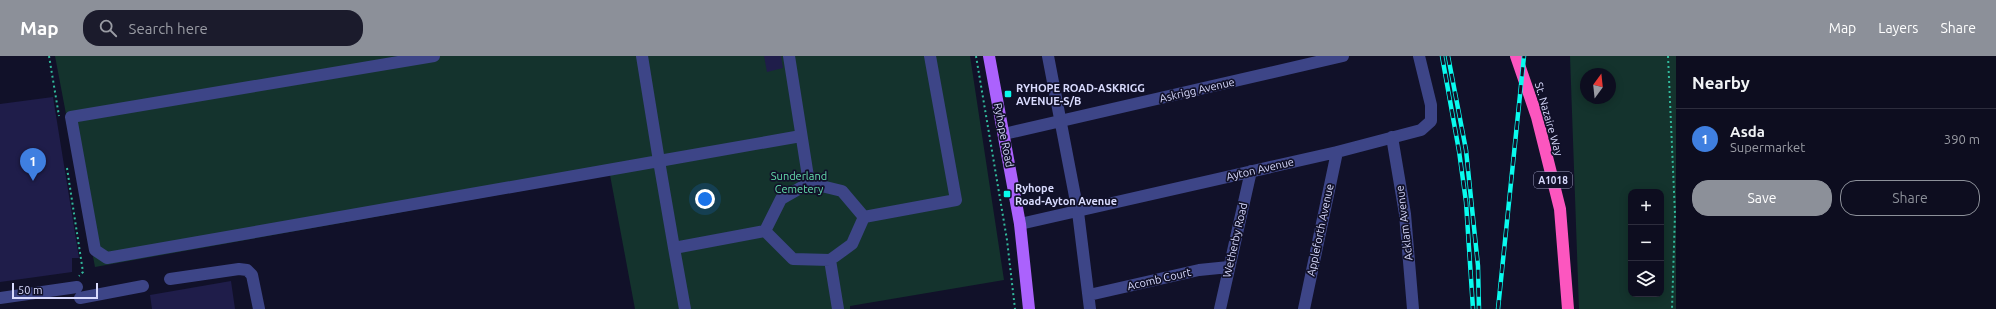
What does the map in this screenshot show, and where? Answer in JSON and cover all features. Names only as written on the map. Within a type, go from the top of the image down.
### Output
[{"type":"highway","name":"St. Nazaire Way","points":[[1516,56],[1537,117],[1560,209],[1568,309]]},
{"type":"main road","name":"Ryhope Road","points":[[989,56],[1020,224],[1029,309]]},
{"type":"street","points":[[434,56],[71,117],[95,250],[107,258],[801,136]]},
{"type":"street","points":[[642,56],[685,309]]},
{"type":"street","points":[[789,56],[809,183]]},
{"type":"street","points":[[864,217],[956,200],[930,56]]},
{"type":"street","points":[[1048,56],[1062,122],[1078,212],[1090,309]]},
{"type":"street","name":"Askrigg Avenue","points":[[1004,134],[1062,122],[1343,56]]},
{"type":"street","name":"Ayton Avenue","points":[[1020,224],[1337,152],[1421,130],[1431,121],[1431,105],[1419,56]]},
{"type":"street","name":"Acklam Avenue","points":[[1392,137],[1405,214],[1413,309]]},
{"type":"street","name":"Appleforth Avenue","points":[[1304,309],[1337,152]]},
{"type":"street","name":"Wetherby Road","points":[[1220,309],[1251,171]]},
{"type":"street","points":[[765,231],[781,199],[809,183],[842,191],[864,217]]},
{"type":"street","points":[[765,231],[793,260],[830,260],[852,244],[864,217]]},
{"type":"street","points":[[674,248],[765,231]]},
{"type":"street","points":[[830,260],[838,309]]},
{"type":"street","name":"Acomb Court","points":[[1089,294],[1199,270],[1229,267]]},
{"type":"street","points":[[170,279],[239,269],[247,270],[252,275],[259,309]]},
{"type":"street","points":[[0,298],[79,293],[143,286]]},
{"type":"path","points":[[49,56],[60,119]]},
{"type":"path","points":[[976,56],[1006,240],[1015,309]]},
{"type":"path","points":[[1668,56],[1674,214],[1672,309]]},
{"type":"path","points":[[66,163],[84,272],[79,293]]},
{"type":"green space","name":"Sunderland Cemetery","points":[[55,56],[970,56],[1004,280],[850,306],[850,309],[635,309],[610,175],[95,267]]},
{"type":"green space","points":[[1570,56],[1676,56],[1676,309],[1579,309]]},
{"type":"building","points":[[764,56],[781,56],[783,68],[767,72]]},
{"type":"building","points":[[53,97],[79,258],[72,258],[72,272],[0,282],[0,104]]},
{"type":"building","points":[[231,281],[235,309],[152,309],[150,295]]},
{"type":"railway","points":[[1442,56],[1459,151],[1466,202],[1473,309]]},
{"type":"railway","points":[[1448,56],[1466,150],[1478,266],[1479,309]]},
{"type":"railway","points":[[1498,309],[1524,56]]},
{"type":"place","name":"RYHOPE ROAD-ASKRIGG AVENUE-S/B","points":[[1008,94]]},
{"type":"place","name":"Asda","points":[[33,181]]},
{"type":"place","name":"Ryhope Road-Ayton Avenue","points":[[1007,194]]}]
